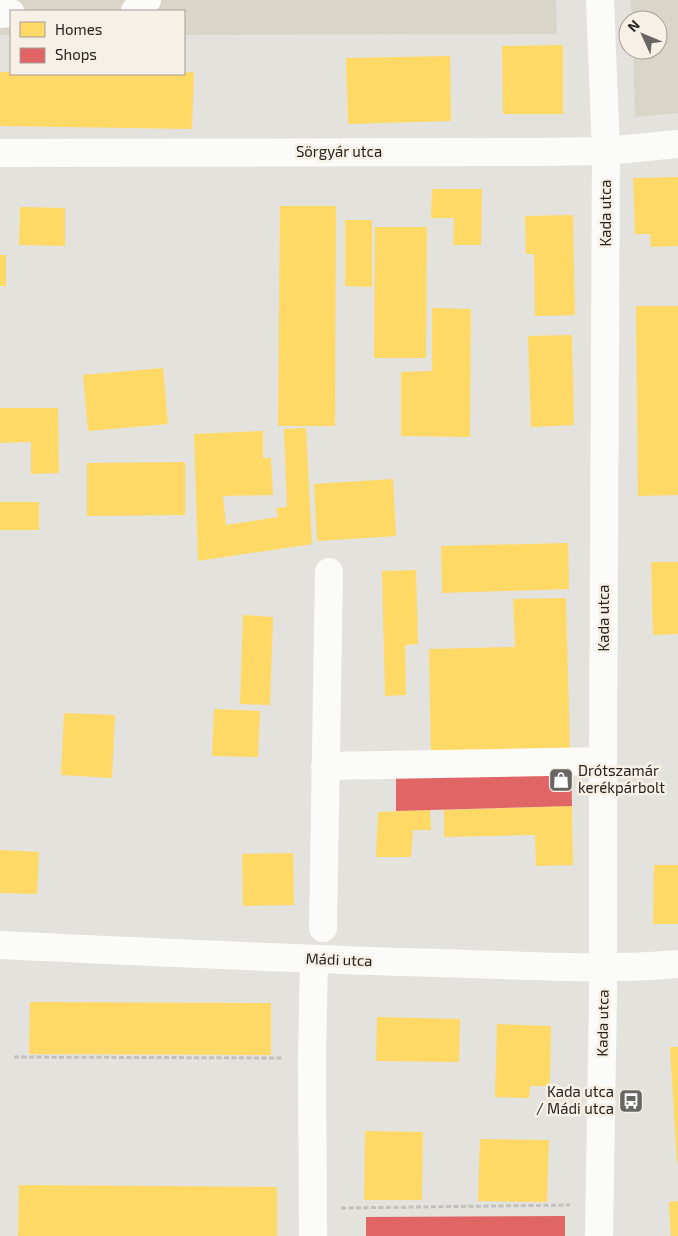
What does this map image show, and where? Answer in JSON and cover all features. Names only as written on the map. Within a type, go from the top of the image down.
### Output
[{"type":"street","points":[[136,10],[147,0]]},
{"type":"street","name":"Kada utca","points":[[599,1236],[604,967],[603,761],[606,151],[600,0]]},
{"type":"street","name":"Sörgyár utca","points":[[0,153],[606,151],[678,144]]},
{"type":"street","points":[[323,928],[329,572]]},
{"type":"street","points":[[325,766],[603,761]]},
{"type":"street","name":"Mádi utca","points":[[0,945],[314,959],[637,968],[678,964]]},
{"type":"street","points":[[313,1236],[312,1059],[314,959]]},
{"type":"path","points":[[14,1057],[312,1059]]},
{"type":"path","points":[[313,1209],[599,1204]]},
{"type":"shaded area","points":[[0,0],[556,0],[557,34],[185,35],[185,10],[10,10],[10,35],[0,35]]},
{"type":"shaded area","points":[[631,0],[678,0],[678,113],[635,117],[633,60],[668,60],[668,10],[632,10]]},
{"type":"building: Homes","points":[[563,45],[563,114],[503,114],[502,46]]},
{"type":"building: Homes","points":[[450,56],[451,121],[348,124],[346,58]]},
{"type":"building: Homes","points":[[0,72],[10,72],[10,75],[185,75],[185,72],[194,72],[192,129],[0,126]]},
{"type":"building: Homes","points":[[678,177],[678,246],[651,247],[650,234],[635,234],[633,178]]},
{"type":"building: Homes","points":[[432,189],[482,189],[481,245],[453,245],[454,218],[431,218]]},
{"type":"building: Homes","points":[[280,206],[336,206],[335,426],[278,426]]},
{"type":"building: Homes","points":[[20,207],[65,208],[65,246],[19,245]]},
{"type":"building: Homes","points":[[573,215],[575,315],[535,316],[534,254],[526,254],[525,216]]},
{"type":"building: Homes","points":[[345,220],[372,220],[372,287],[345,286]]},
{"type":"building: Homes","points":[[375,227],[427,227],[426,358],[374,358]]},
{"type":"building: Homes","points":[[0,255],[6,255],[6,286],[0,286]]},
{"type":"building: Homes","points":[[636,306],[678,306],[678,495],[638,496]]},
{"type":"building: Homes","points":[[432,308],[471,309],[470,437],[401,436],[401,372],[432,371]]},
{"type":"building: Homes","points":[[572,335],[574,425],[531,427],[528,336]]},
{"type":"building: Homes","points":[[163,368],[168,424],[88,431],[83,375]]},
{"type":"building: Homes","points":[[0,408],[58,408],[59,473],[31,474],[31,442],[0,443]]},
{"type":"building: Homes","points":[[306,428],[312,544],[198,561],[194,434],[263,431],[263,458],[271,458],[273,495],[223,496],[226,525],[278,517],[276,508],[287,507],[284,429]]},
{"type":"building: Homes","points":[[185,462],[185,515],[87,516],[87,463]]},
{"type":"building: Homes","points":[[393,479],[396,536],[317,541],[314,484]]},
{"type":"building: Homes","points":[[0,502],[39,502],[39,530],[0,530]]},
{"type":"building: Homes","points":[[568,543],[569,589],[442,593],[441,546]]},
{"type":"building: Homes","points":[[651,562],[678,562],[678,634],[653,635]]},
{"type":"building: Homes","points":[[416,570],[418,644],[405,645],[406,695],[385,696],[382,571]]},
{"type":"building: Homes","points":[[566,598],[570,754],[431,758],[429,649],[515,647],[513,599]]},
{"type":"building: Homes","points":[[243,615],[273,617],[270,705],[240,704]]},
{"type":"building: Homes","points":[[214,709],[260,711],[258,757],[212,756]]},
{"type":"building: Homes","points":[[64,713],[115,715],[112,778],[61,775]]},
{"type":"building: Homes","points":[[572,806],[573,865],[536,866],[535,835],[444,837],[444,810]]},
{"type":"building: Homes","points":[[430,810],[431,830],[413,830],[411,857],[376,857],[378,812]]},
{"type":"building: Homes","points":[[0,850],[39,852],[37,894],[0,893]]},
{"type":"building: Homes","points":[[293,853],[294,905],[243,906],[242,854]]},
{"type":"building: Homes","points":[[654,865],[678,865],[678,924],[653,924]]},
{"type":"building: Homes","points":[[30,1002],[271,1003],[271,1055],[29,1054]]},
{"type":"building: Homes","points":[[377,1017],[460,1019],[459,1062],[376,1061]]},
{"type":"building: Homes","points":[[497,1024],[551,1026],[550,1086],[530,1086],[529,1098],[495,1097]]},
{"type":"building: Homes","points":[[670,1047],[678,1047],[678,1164],[677,1164]]},
{"type":"building: Homes","points":[[365,1131],[423,1132],[422,1200],[364,1200]]},
{"type":"building: Homes","points":[[480,1139],[549,1140],[547,1202],[478,1201]]},
{"type":"building: Homes","points":[[19,1185],[277,1187],[277,1236],[18,1236]]},
{"type":"building: Homes","points":[[678,1201],[678,1236],[671,1236],[669,1202]]},
{"type":"building: Shops","points":[[571,767],[572,806],[396,811],[396,771]]},
{"type":"building: Shops","points":[[565,1216],[565,1236],[366,1236],[366,1217]]},
{"type":"place","name":"Drótszamár kerékpárbolt","points":[[561,780]]},
{"type":"place","name":"Kada utca / Mádi utca","points":[[631,1101]]}]
